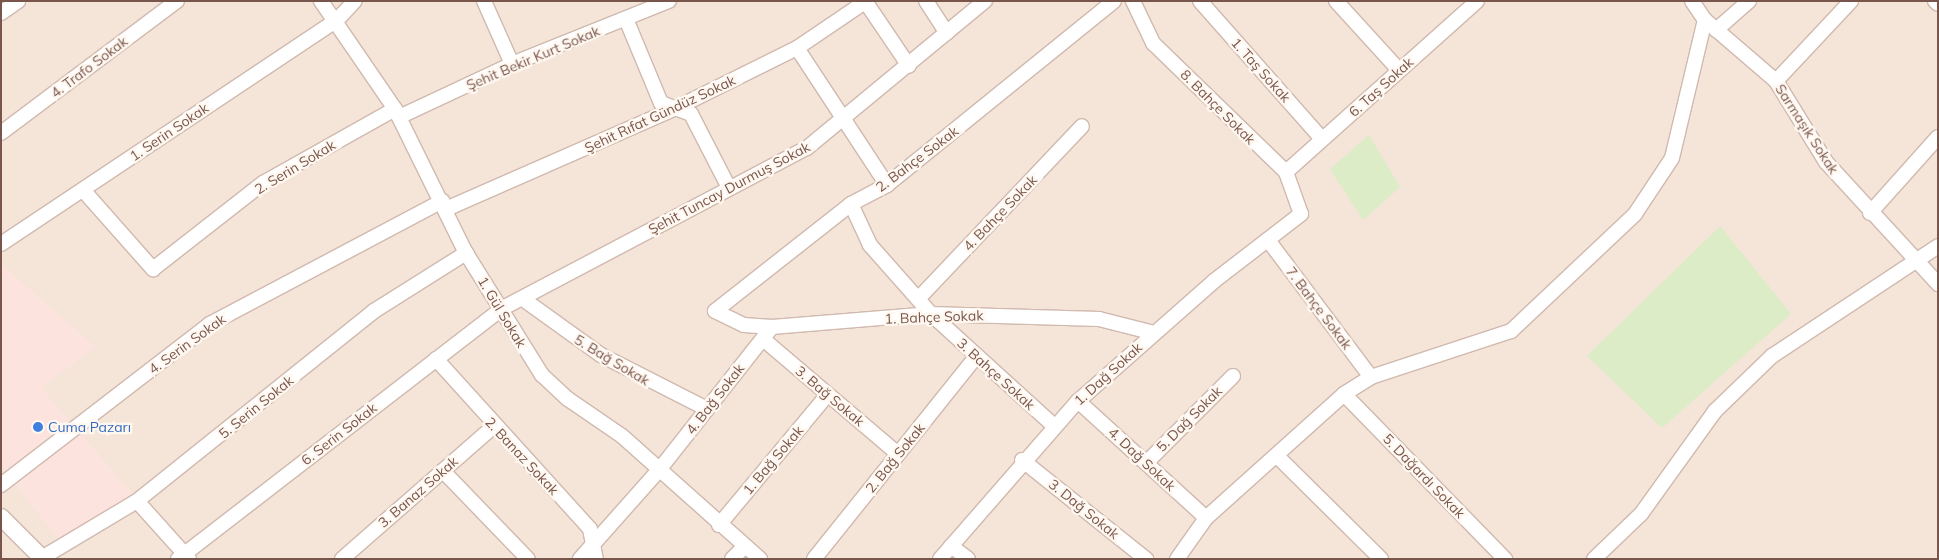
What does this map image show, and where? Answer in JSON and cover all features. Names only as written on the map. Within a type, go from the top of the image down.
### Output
[{"type":"street","points":[[1,13],[18,1]]},
{"type":"street","name":"4. Trafo Sokak","points":[[1,133],[177,1]]},
{"type":"street","name":"1. Gül Sokak","points":[[321,1],[337,20],[397,113],[466,253],[542,374],[659,470],[743,548],[760,559]]},
{"type":"street","name":"1. Serin Sokak","points":[[1,244],[337,20],[355,1]]},
{"type":"street","points":[[484,1],[512,64]]},
{"type":"street","name":"Şehit Bekir Kurt Sokak","points":[[397,113],[512,64],[669,1]]},
{"type":"street","points":[[865,1],[909,66]]},
{"type":"street","name":"Şehit Rıfat Gündüz Sokak","points":[[444,205],[676,108],[798,48],[865,1]]},
{"type":"street","points":[[926,1],[947,33]]},
{"type":"street","name":"Şehit Tuncay Durmuş Sokak","points":[[501,309],[807,148],[845,120],[985,1]]},
{"type":"street","name":"2. Bahçe Sokak","points":[[715,312],[851,204],[887,185],[1114,1]]},
{"type":"street","name":"1. Taş Sokak","points":[[1200,1],[1322,139]]},
{"type":"street","points":[[1336,1],[1399,70]]},
{"type":"street","name":"6. Taş Sokak","points":[[1286,172],[1476,1]]},
{"type":"street","name":"Sarmaşık Sokak","points":[[1692,1],[1705,20],[1776,81],[1826,162],[1912,260],[1938,284]]},
{"type":"street","points":[[1716,30],[1749,1]]},
{"type":"street","points":[[1776,81],[1852,1]]},
{"type":"street","name":"8. Bahçe Sokak","points":[[1139,3],[1153,43],[1286,172],[1301,214]]},
{"type":"street","points":[[626,19],[661,103],[691,114],[729,188]]},
{"type":"street","points":[[1176,559],[1206,518],[1278,457],[1344,394],[1371,377],[1511,331],[1635,214],[1672,158],[1705,20]]},
{"type":"street","points":[[798,48],[887,185]]},
{"type":"street","name":"2. Serin Sokak","points":[[83,190],[153,269],[263,183],[397,113]]},
{"type":"street","name":"4. Bahçe Sokak","points":[[918,299],[1082,126]]},
{"type":"street","points":[[1870,213],[1938,137]]},
{"type":"street","name":"3. Bahçe Sokak","points":[[851,204],[870,245],[931,314],[976,357],[1053,425]]},
{"type":"street","name":"4. Serin Sokak","points":[[1,485],[210,324],[444,205]]},
{"type":"street","name":"1. Dağ Sokak","points":[[940,559],[1022,460],[1078,400],[1154,333],[1301,214]]},
{"type":"street","points":[[1912,260],[1938,235]]},
{"type":"street","name":"7. Bahçe Sokak","points":[[1268,240],[1371,377]]},
{"type":"street","points":[[1594,559],[1641,514],[1715,411],[1772,356],[1912,260],[1938,246]]},
{"type":"street","name":"5. Serin Sokak","points":[[43,558],[137,501],[374,311],[466,253]]},
{"type":"street","name":"5. Bağ Sokak","points":[[523,299],[601,355],[707,409]]},
{"type":"street","name":"6. Serin Sokak","points":[[184,557],[501,309]]},
{"type":"street","name":"1. Bahçe Sokak","points":[[715,312],[744,325],[772,327],[931,314],[1099,319],[1154,333]]},
{"type":"street","name":"4. Bağ Sokak","points":[[580,559],[659,470],[772,327]]},
{"type":"street","name":"3. Bağ Sokak","points":[[763,339],[898,454]]},
{"type":"street","name":"2. Bağ Sokak","points":[[814,559],[976,357]]},
{"type":"street","name":"2. Banaz Sokak","points":[[436,359],[494,426],[590,529],[596,559]]},
{"type":"street","name":"5. Dağ Sokak","points":[[1146,462],[1233,376]]},
{"type":"street","name":"1. Bağ Sokak","points":[[719,525],[828,394]]},
{"type":"street","name":"5. Dağardı Sokak","points":[[1344,394],[1505,559]]},
{"type":"street","name":"4. Dağ Sokak","points":[[1078,400],[1206,518]]},
{"type":"street","name":"3. Banaz Sokak","points":[[342,559],[494,426]]},
{"type":"street","points":[[1278,457],[1381,559]]},
{"type":"street","name":"3. Dağ Sokak","points":[[1022,460],[1146,559]]},
{"type":"street","points":[[443,471],[528,559]]},
{"type":"street","points":[[137,501],[184,557]]},
{"type":"street","points":[[1,517],[43,558]]},
{"type":"street","points":[[950,546],[968,559]]},
{"type":"street","points":[[732,559],[743,548]]},
{"type":"shaded area","points":[[1,1],[1938,1],[1938,559],[1,559]]},
{"type":"shaded area","name":"Cuma Pazarı","points":[[2,265],[96,347],[41,388],[132,493],[63,545],[1,466]]},
{"type":"green space","points":[[1369,135],[1400,187],[1363,220],[1330,169]]},
{"type":"green space","points":[[1720,226],[1791,314],[1662,428],[1587,356]]},
{"type":"place","name":"Cuma Pazarı","points":[[38,427]]}]
